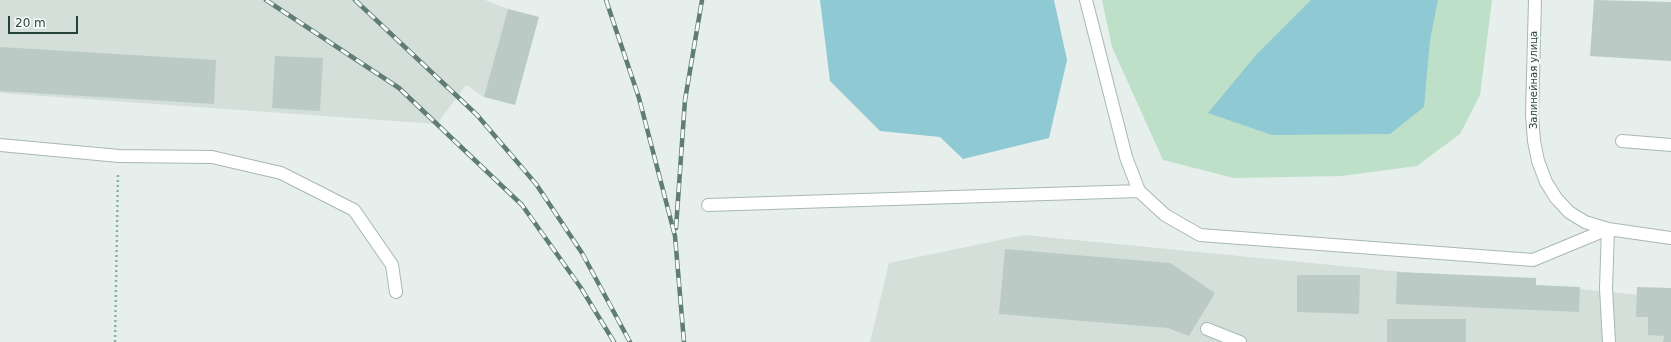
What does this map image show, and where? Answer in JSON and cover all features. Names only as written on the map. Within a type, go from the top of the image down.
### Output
[{"type":"street","points":[[1086,0],[1126,157],[1139,190],[1165,215],[1200,235],[1533,260],[1608,229],[1606,288],[1609,342]]},
{"type":"street","name":"Залинейная улица","points":[[1535,0],[1532,116],[1534,141],[1538,161],[1546,182],[1556,198],[1569,212],[1585,222],[1608,229],[1671,238]]},
{"type":"street","points":[[1622,141],[1671,145]]},
{"type":"street","points":[[0,145],[119,156],[212,157],[281,173],[354,210],[392,265],[396,292]]},
{"type":"street","points":[[708,205],[1139,190]]},
{"type":"street","points":[[1207,329],[1240,342]]},
{"type":"path","points":[[115,342],[119,156]]},
{"type":"shaded area","points":[[0,0],[485,0],[508,9],[539,17],[484,97],[466,85],[437,124],[0,93]]},
{"type":"shaded area","points":[[1024,235],[1671,298],[1671,342],[870,342],[889,263]]},
{"type":"green space","points":[[1102,0],[1492,0],[1480,95],[1460,134],[1417,166],[1342,176],[1234,178],[1163,160],[1112,47]]},
{"type":"water","points":[[820,0],[1054,0],[1067,60],[1049,138],[963,159],[940,137],[880,131],[830,81]]},
{"type":"water","points":[[1311,0],[1438,0],[1430,40],[1424,107],[1390,134],[1272,135],[1208,113],[1256,55]]},
{"type":"building","points":[[1594,0],[1671,2],[1671,61],[1590,56]]},
{"type":"building","points":[[508,9],[539,17],[515,105],[484,97]]},
{"type":"building","points":[[0,47],[216,60],[214,104],[0,91]]},
{"type":"building","points":[[275,56],[323,58],[320,111],[272,108]]},
{"type":"building","points":[[1005,249],[1170,263],[1215,293],[1189,336],[1168,328],[999,314]]},
{"type":"building","points":[[1397,272],[1536,278],[1536,285],[1580,287],[1579,312],[1396,304]]},
{"type":"building","points":[[1297,275],[1360,275],[1359,314],[1297,312]]},
{"type":"building","points":[[1637,287],[1671,288],[1671,342],[1663,342],[1664,336],[1648,335],[1648,317],[1636,317]]},
{"type":"building","points":[[1387,319],[1466,319],[1466,342],[1387,342]]},
{"type":"railway","points":[[266,0],[399,88],[522,205],[581,288],[614,342]]},
{"type":"railway","points":[[355,0],[477,115],[536,184],[582,253],[630,342]]},
{"type":"railway","points":[[606,0],[639,98],[675,236],[684,342]]},
{"type":"railway","points":[[676,228],[685,100],[702,0]]}]
